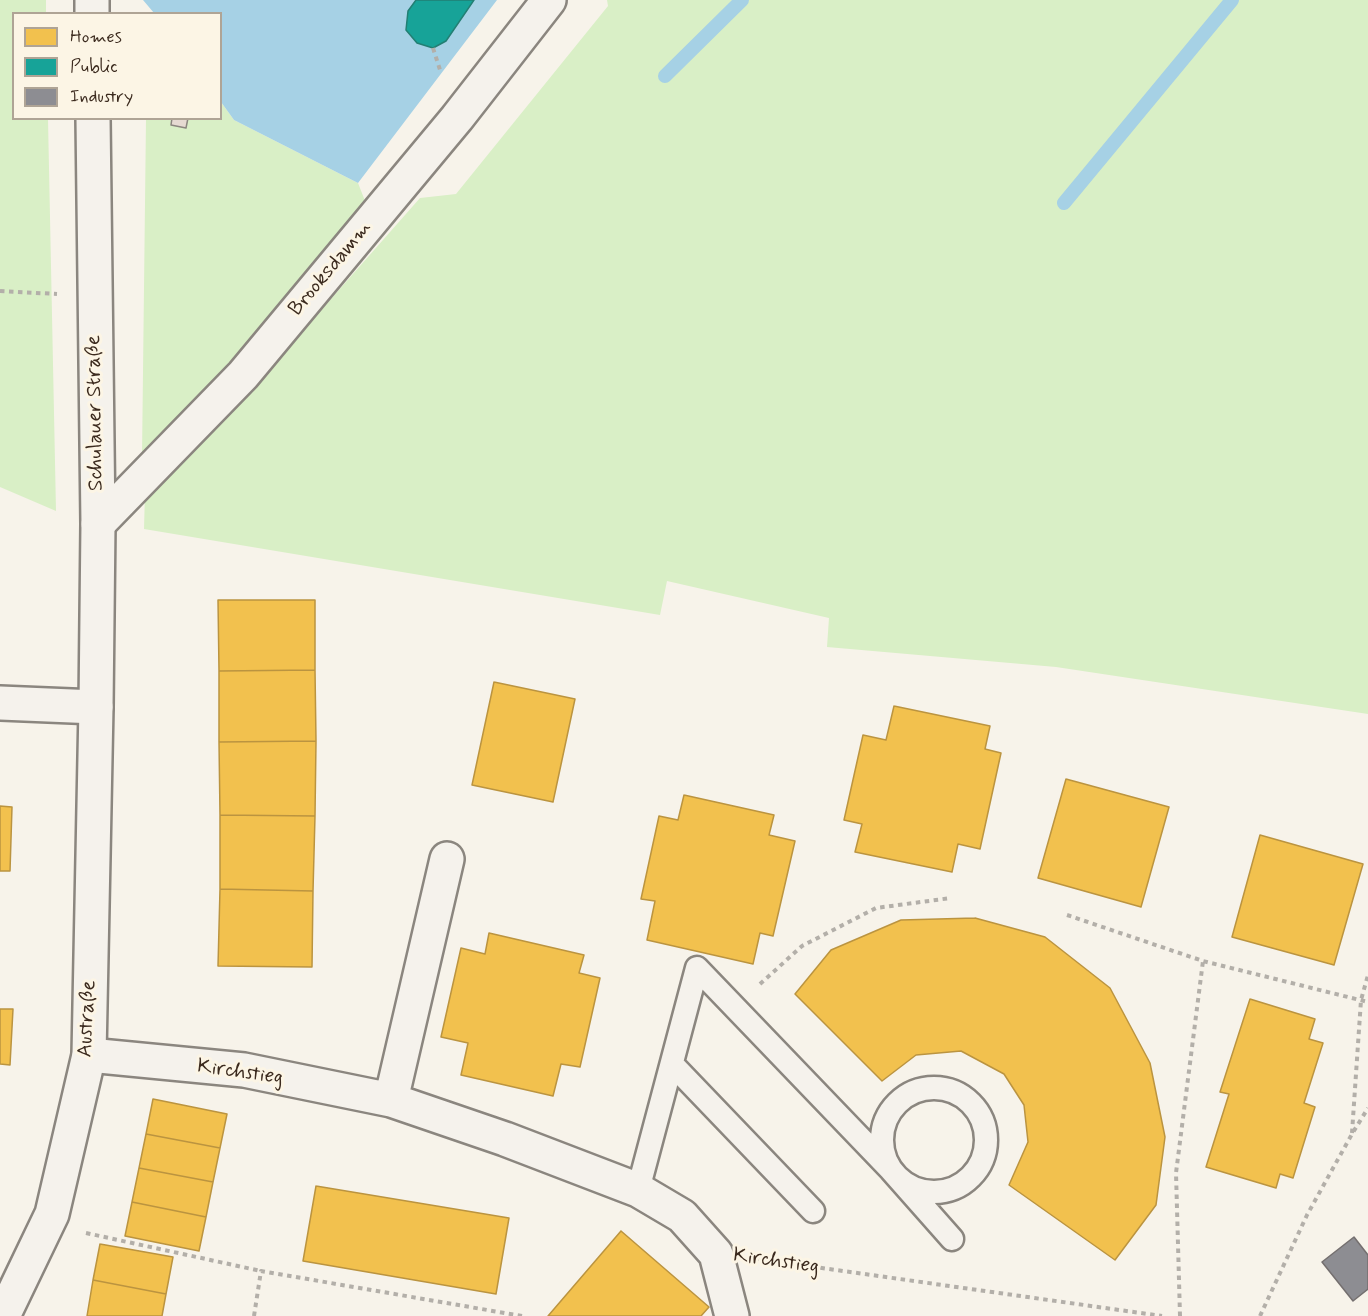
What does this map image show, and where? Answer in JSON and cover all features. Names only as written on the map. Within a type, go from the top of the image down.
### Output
[{"type":"street","name":"Brooksdamm","points":[[98,524],[243,375],[457,118],[549,0]]},
{"type":"street","name":"Schulauer Straße","points":[[93,120],[98,524],[96,707]]},
{"type":"street","points":[[0,703],[96,707]]},
{"type":"street","name":"Austraße","points":[[3,1316],[52,1214],[89,1055],[96,707]]},
{"type":"street","points":[[390,1100],[447,859]]},
{"type":"street","name":"Kirchstieg","points":[[89,1055],[244,1070],[390,1100],[506,1139],[638,1190],[682,1216],[716,1254]]},
{"type":"street","points":[[716,1254],[732,1316]]},
{"type":"lane","points":[[638,1190],[697,968],[891,1170],[904,1183],[934,1193],[952,1189],[967,1181],[979,1167],[987,1141],[981,1117],[971,1102],[953,1091],[935,1088],[918,1091],[902,1099],[890,1112],[882,1140],[885,1158],[891,1170],[952,1239]]},
{"type":"lane","points":[[672,1064],[813,1211]]},
{"type":"path","points":[[433,48],[443,81]]},
{"type":"path","points":[[0,291],[94,296]]},
{"type":"path","points":[[735,1007],[802,945],[876,908],[951,898]]},
{"type":"path","points":[[1066,915],[1203,961],[1368,1002]]},
{"type":"path","points":[[1180,1316],[1176,1173],[1203,961]]},
{"type":"path","points":[[1352,1134],[1361,1000],[1368,975]]},
{"type":"path","points":[[1260,1316],[1307,1215],[1368,1108]]},
{"type":"path","points":[[103,1237],[261,1271],[522,1316]]},
{"type":"path","name":"Kirchstieg","points":[[716,1254],[1162,1316]]},
{"type":"path","points":[[254,1316],[261,1271]]},
{"type":"green space","points":[[0,0],[46,0],[46,12],[12,12],[12,120],[48,120],[56,511],[0,487]]},
{"type":"green space","points":[[607,0],[1368,0],[1368,714],[1056,667],[827,647],[829,618],[667,581],[660,615],[144,529],[145,492],[270,368],[420,198],[456,194],[608,6]]},
{"type":"green space","points":[[222,103],[234,120],[358,183],[367,206],[244,349],[142,456],[146,120],[222,120]]},
{"type":"water","points":[[143,0],[416,0],[406,30],[417,43],[433,48],[446,41],[474,0],[497,0],[358,183],[234,120],[222,103],[222,12],[153,12]]},
{"type":"building: Homes","points":[[218,600],[315,600],[315,670],[219,671]]},
{"type":"building: Homes","points":[[315,670],[316,741],[219,742],[219,671]]},
{"type":"building: Homes","points":[[494,682],[575,699],[553,802],[472,785]]},
{"type":"building: Homes","points":[[894,706],[990,726],[985,749],[1001,753],[980,849],[958,844],[952,872],[855,852],[862,824],[844,820],[863,735],[886,740]]},
{"type":"building: Homes","points":[[316,741],[315,816],[220,815],[219,742]]},
{"type":"building: Homes","points":[[1066,779],[1169,807],[1141,907],[1038,878]]},
{"type":"building: Homes","points":[[684,795],[774,815],[769,835],[795,841],[773,936],[760,933],[753,964],[647,940],[655,901],[641,899],[659,816],[678,820]]},
{"type":"building: Homes","points":[[0,806],[12,807],[10,871],[0,871]]},
{"type":"building: Homes","points":[[220,815],[315,816],[313,891],[220,889]]},
{"type":"building: Homes","points":[[1260,835],[1363,864],[1334,965],[1232,937]]},
{"type":"building: Homes","points":[[220,889],[313,891],[312,967],[218,966]]},
{"type":"building: Homes","points":[[975,918],[1045,937],[1110,988],[1150,1063],[1165,1137],[1156,1205],[1115,1260],[1009,1185],[1028,1142],[1024,1105],[1004,1074],[961,1051],[916,1055],[882,1081],[795,994],[831,950],[901,920]]},
{"type":"building: Homes","points":[[489,933],[584,955],[579,973],[600,978],[580,1067],[561,1064],[553,1096],[461,1075],[468,1043],[441,1037],[461,948],[485,954]]},
{"type":"building: Homes","points":[[1250,999],[1315,1019],[1309,1039],[1323,1043],[1304,1103],[1315,1107],[1293,1178],[1280,1174],[1276,1188],[1206,1167],[1229,1094],[1220,1092]]},
{"type":"building: Homes","points":[[0,1009],[13,1009],[10,1065],[0,1064]]},
{"type":"building: Homes","points":[[153,1099],[227,1114],[220,1148],[146,1134]]},
{"type":"building: Homes","points":[[146,1134],[220,1148],[213,1182],[139,1168]]},
{"type":"building: Homes","points":[[139,1168],[213,1182],[206,1217],[132,1202]]},
{"type":"building: Homes","points":[[316,1186],[509,1218],[496,1294],[303,1261]]},
{"type":"building: Homes","points":[[132,1202],[206,1217],[199,1251],[125,1236]]},
{"type":"building: Homes","points":[[621,1231],[709,1307],[701,1316],[548,1316]]},
{"type":"building: Homes","points":[[100,1244],[173,1257],[166,1294],[93,1280]]},
{"type":"building: Homes","points":[[93,1280],[166,1294],[162,1316],[87,1316]]},
{"type":"building: Public","points":[[416,0],[474,0],[446,41],[433,48],[417,43],[406,30],[408,11]]},
{"type":"building: Industry","points":[[1354,1237],[1368,1255],[1368,1289],[1353,1301],[1322,1262]]},
{"type":"building: Other","points":[[172,120],[188,120],[186,128],[171,125]]},
{"type":"waterway","points":[[665,76],[742,0]]},
{"type":"waterway","points":[[1064,203],[1232,0]]}]
